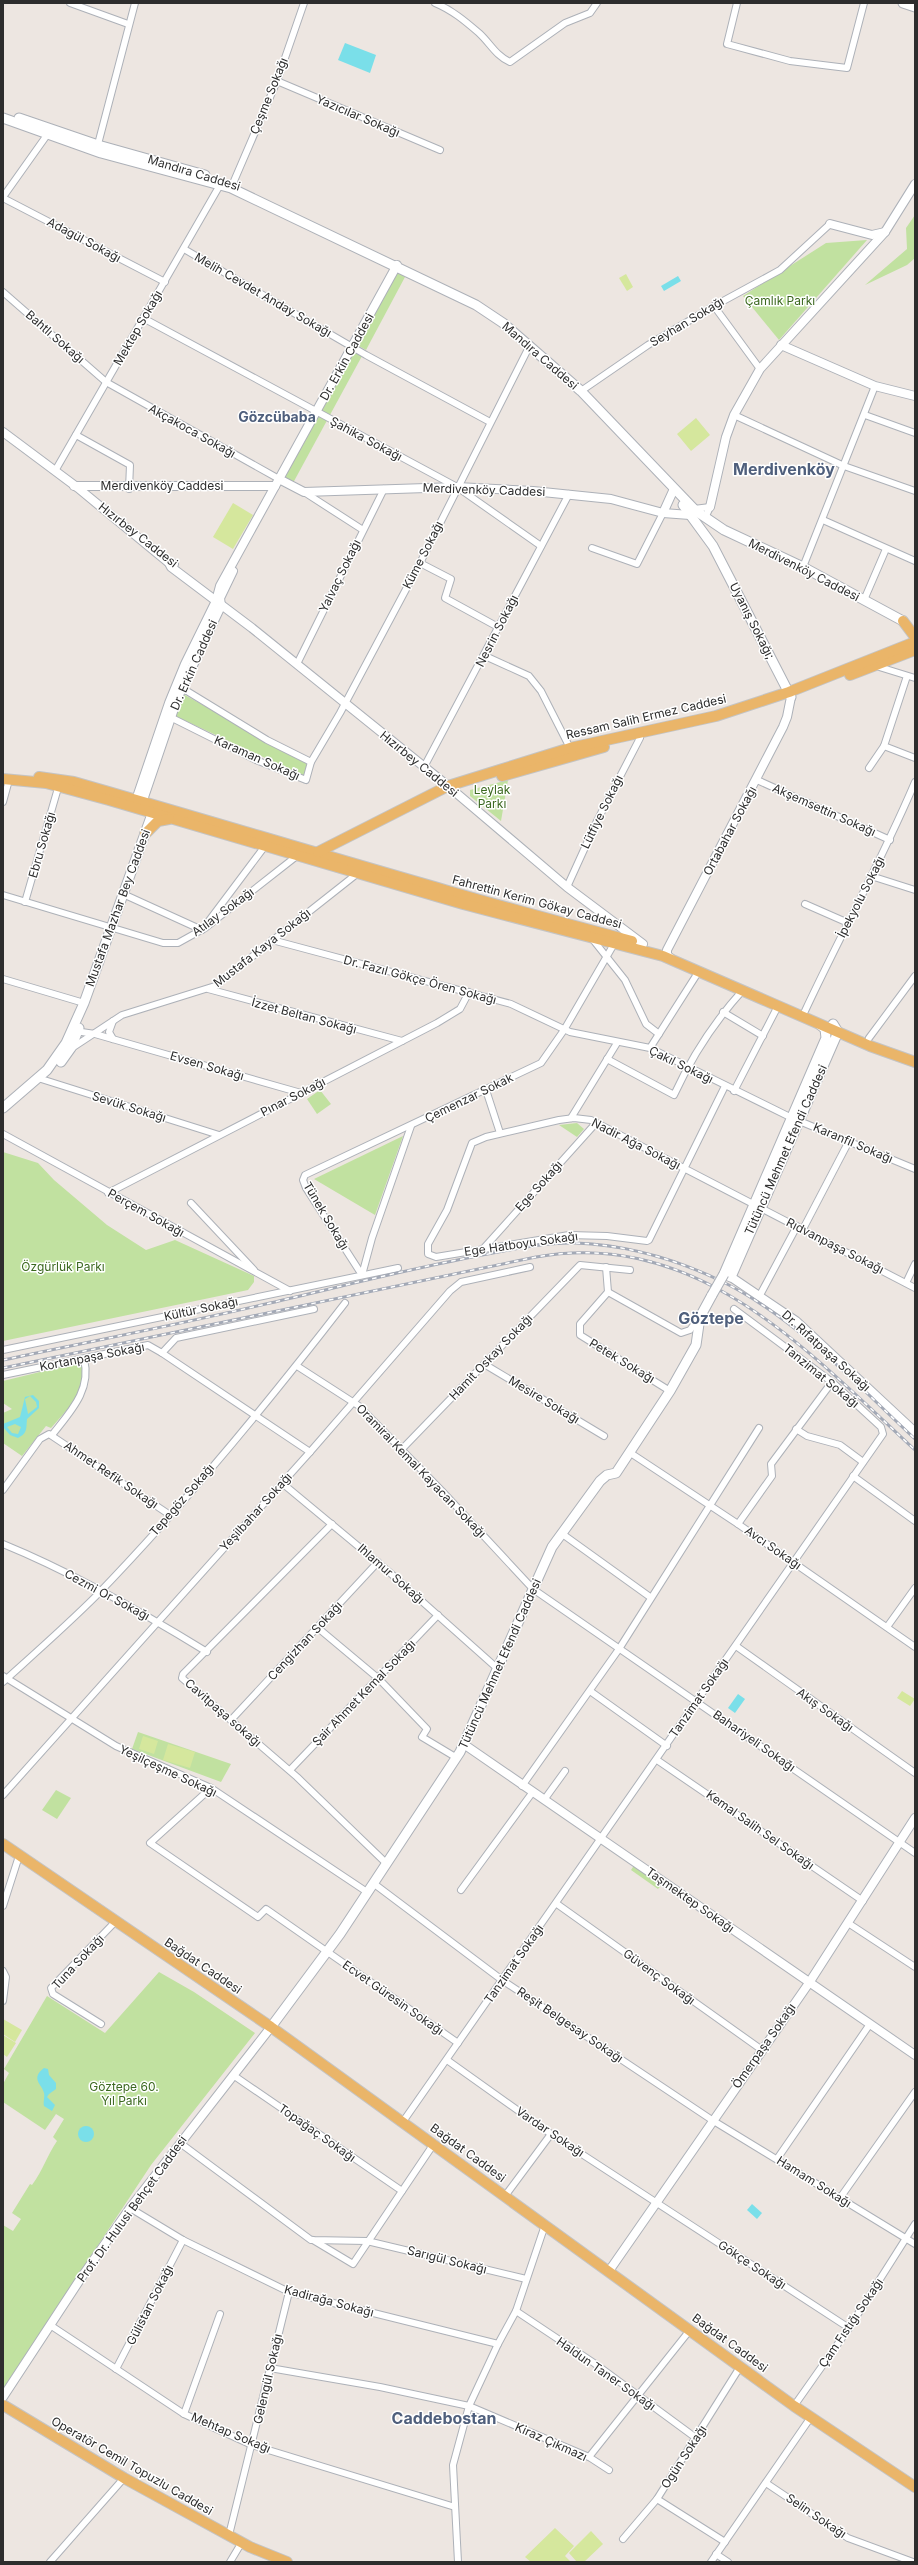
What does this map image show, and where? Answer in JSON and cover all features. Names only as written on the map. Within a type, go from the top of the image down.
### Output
[{"type":"main road","points":[[903,3],[915,7]]},
{"type":"main road","name":"Mandıra Caddesi","points":[[3,112],[97,148],[220,185],[232,185]]},
{"type":"main road","name":"Mandıra Caddesi","points":[[3,118],[47,135],[232,185],[388,256],[397,266],[476,305],[530,344],[581,391],[661,475],[693,512]]},
{"type":"main road","name":"Mandıra Caddesi","points":[[661,475],[673,491],[693,512],[705,518]]},
{"type":"main road","name":"Uyanış Sokağı;","points":[[693,512],[713,546],[790,695]]},
{"type":"main road","name":"Merdivenköy Caddesi","points":[[705,518],[724,530],[803,566],[903,621]]},
{"type":"main road","points":[[713,546],[714,537],[724,530]]},
{"type":"main road","points":[[903,621],[915,626]]},
{"type":"main road","points":[[903,621],[915,637]]},
{"type":"main road","name":"Ressam Salih Ermez Caddesi","points":[[790,695],[915,647]]},
{"type":"main road","name":"Ressam Salih Ermez Caddesi","points":[[318,852],[448,786],[570,748],[718,720],[876,666],[915,647]]},
{"type":"main road","name":"Ressam Salih Ermez Caddesi","points":[[448,786],[466,786],[639,736]]},
{"type":"main road","name":"Fahrettin Kerim Gökay Caddesi","points":[[5,777],[65,780],[137,804],[152,814],[588,938],[673,960],[819,1024],[870,1038],[915,1055]]},
{"type":"main road","name":"Fahrettin Kerim Gökay Caddesi","points":[[5,777],[46,783],[58,788],[137,804],[318,852],[455,894],[667,950],[805,1011],[836,1028],[915,1062]]},
{"type":"main road","points":[[137,804],[144,816],[145,834]]},
{"type":"main road","name":"Mustafa Mazhar Bey Caddesi","points":[[47,1070],[60,1062],[71,1048],[74,1033],[84,1003],[152,814]]},
{"type":"main road","points":[[145,834],[158,821],[170,819]]},
{"type":"main road","points":[[338,867],[331,856],[336,846],[347,837]]},
{"type":"main road","name":"Tütüncü Mehmet Efendi Caddesi","points":[[796,1119],[826,1038],[825,1029],[819,1024]]},
{"type":"main road","name":"Tütüncü Mehmet Efendi Caddesi","points":[[271,2027],[327,1953],[465,1745],[552,1547],[600,1481],[608,1475],[616,1473],[628,1452],[670,1391],[696,1345],[700,1317],[712,1295],[728,1275],[836,1028]]},
{"type":"main road","name":"Mustafa Mazhar Bey Caddesi","points":[[3,1108],[47,1070],[57,1059],[74,1033]]},
{"type":"main road","name":"Bağdat Caddesi","points":[[3,1844],[115,1922],[271,2027],[402,2123],[545,2224],[794,2406],[915,2487]]},
{"type":"main road","name":"Operatör Cemil Topuzlu Caddesi","points":[[3,2405],[124,2478],[246,2545],[287,2562]]},
{"type":"main road","name":"Operatör Cemil Topuzlu Caddesi","points":[[246,2545],[260,2556],[272,2562]]},
{"type":"street","points":[[70,3],[128,24]]},
{"type":"street","points":[[97,148],[128,24],[135,3]]},
{"type":"street","name":"Çeşme Sokağı","points":[[232,185],[277,81],[304,3]]},
{"type":"street","points":[[435,3],[453,12],[479,34],[501,58],[510,62],[564,23],[590,13],[597,3]]},
{"type":"street","points":[[737,3],[726,44],[790,60],[847,68],[864,3]]},
{"type":"street","name":"Yazıcılar Sokağı","points":[[277,81],[440,150]]},
{"type":"street","points":[[3,197],[47,135]]},
{"type":"street","points":[[705,518],[710,507],[734,415],[760,369],[885,232],[915,184]]},
{"type":"street","name":"Mektep Sokağı","points":[[55,472],[220,185]]},
{"type":"street","name":"Adagül Sokağı","points":[[3,197],[165,282]]},
{"type":"street","points":[[830,224],[872,235],[885,232]]},
{"type":"street","name":"Seyhan Sokağı","points":[[581,391],[648,345],[714,306],[780,270],[830,224]]},
{"type":"street","name":"Melih Cevdet Anday Sokağı","points":[[184,249],[352,347],[490,422]]},
{"type":"street","name":"Dr. Erkin Caddesi","points":[[168,716],[182,688],[239,553],[397,266]]},
{"type":"street","name":"Bahtlı Sokağı","points":[[3,292],[106,382]]},
{"type":"street","points":[[714,306],[760,369]]},
{"type":"street","name":"Şahika Sokağı","points":[[143,318],[457,487],[541,546]]},
{"type":"street","name":"Küme Sokağı","points":[[311,762],[345,704],[420,563],[530,344]]},
{"type":"street","points":[[781,345],[876,386],[915,396]]},
{"type":"street","name":"Akçakoca Sokağı","points":[[106,382],[276,485]]},
{"type":"street","points":[[803,566],[823,520],[876,386]]},
{"type":"street","points":[[734,415],[844,466],[915,491]]},
{"type":"street","points":[[865,415],[915,433]]},
{"type":"street","name":"Hızırbey Caddesi","points":[[3,432],[218,600],[243,617],[252,628]]},
{"type":"street","points":[[76,435],[130,465],[129,487]]},
{"type":"street","points":[[75,487],[276,485]]},
{"type":"street","name":"Merdivenköy Caddesi","points":[[276,485],[304,492],[457,487],[569,494],[611,499],[663,512],[693,512]]},
{"type":"street","name":"Yalvaç Sokağı","points":[[297,664],[384,489]]},
{"type":"street","points":[[592,548],[637,564],[673,491]]},
{"type":"street","points":[[304,492],[363,530]]},
{"type":"street","name":"Nesrin Sokağı","points":[[424,767],[569,494]]},
{"type":"street","points":[[693,512],[710,507]]},
{"type":"street","points":[[823,520],[915,561]]},
{"type":"street","points":[[864,600],[886,549]]},
{"type":"street","points":[[420,563],[451,579],[445,598],[498,627]]},
{"type":"street","name":"Dr. Erkin Caddesi","points":[[137,804],[168,716],[184,664],[218,600]]},
{"type":"street","name":"Hızırbey Caddesi","points":[[218,600],[239,620],[252,628],[448,786],[567,888],[643,944]]},
{"type":"street","points":[[484,656],[529,676],[541,691],[570,748]]},
{"type":"street","points":[[876,666],[915,678]]},
{"type":"street","points":[[869,768],[884,746],[907,676]]},
{"type":"street","name":"Karaman Sokağı","points":[[168,716],[256,760],[306,780],[311,762],[268,740],[182,688]]},
{"type":"street","name":"Ortabahar Sokağı","points":[[667,950],[757,780],[787,717],[790,695]]},
{"type":"street","name":"Lütfiye Sokağı","points":[[567,888],[600,814],[639,736]]},
{"type":"street","points":[[884,746],[915,758]]},
{"type":"street","points":[[3,802],[5,777]]},
{"type":"street","name":"Akşemsettin Sokağı","points":[[757,780],[890,840]]},
{"type":"street","name":"İpekyolu Sokağı","points":[[805,1011],[846,922],[890,840],[915,782]]},
{"type":"street","name":"Ebru Sokağı","points":[[25,902],[58,788]]},
{"type":"street","points":[[123,894],[202,930],[265,846]]},
{"type":"street","name":"Atılay Sokağı","points":[[3,895],[171,945],[182,942],[202,930],[298,855]]},
{"type":"street","name":"Mustafa Kaya Sokağı","points":[[71,1048],[95,1034],[116,1018],[132,1011],[217,985],[358,873]]},
{"type":"street","points":[[872,876],[915,890]]},
{"type":"street","points":[[805,904],[846,922]]},
{"type":"street","points":[[588,938],[598,943],[625,980],[637,1002],[644,1022],[659,1034]]},
{"type":"street","name":"Dr. Fazıl Gökçe Ören Sokağı","points":[[272,940],[520,1007],[564,1030]]},
{"type":"street","name":"Çemenzar Sokak","points":[[362,1275],[373,1235],[411,1126],[543,1061],[564,1030],[614,944]]},
{"type":"street","points":[[667,950],[667,955],[673,960]]},
{"type":"street","points":[[650,1048],[699,971]]},
{"type":"street","points":[[870,1038],[915,976]]},
{"type":"street","points":[[3,979],[84,1003]]},
{"type":"street","name":"İzzet Beltan Sokağı","points":[[208,989],[402,1041]]},
{"type":"street","points":[[607,1059],[674,1095],[687,1066],[723,1012],[743,990]]},
{"type":"street","name":"Pınar Sokağı","points":[[108,1193],[301,1094],[459,1010],[469,992]]},
{"type":"street","points":[[734,1091],[778,1006]]},
{"type":"street","points":[[723,1012],[763,1036]]},
{"type":"street","points":[[113,1039],[109,1032],[116,1018]]},
{"type":"street","name":"Çakıl Sokağı","points":[[564,1030],[617,1043],[650,1048],[734,1091],[796,1119]]},
{"type":"street","name":"Evsen Sokağı","points":[[74,1033],[95,1034],[301,1094]]},
{"type":"street","points":[[571,1118],[617,1043]]},
{"type":"street","name":"Sevük Sokağı","points":[[38,1078],[219,1135]]},
{"type":"street","points":[[685,1168],[725,1086]]},
{"type":"street","points":[[486,1090],[500,1133]]},
{"type":"street","name":"Nadir Ağa Sokağı","points":[[433,1257],[428,1254],[428,1244],[447,1210],[469,1148],[479,1139],[571,1118],[596,1123],[758,1206]]},
{"type":"street","name":"Karanfil Sokağı","points":[[796,1119],[915,1169]]},
{"type":"street","name":"Ege Sokağı","points":[[483,1249],[596,1123]]},
{"type":"street","name":"Tünek Sokağı","points":[[362,1275],[306,1188],[303,1178],[308,1173],[411,1126]]},
{"type":"street","name":"Perçem Sokağı","points":[[3,1134],[108,1193],[290,1291]]},
{"type":"street","points":[[760,1295],[849,1141]]},
{"type":"street","name":"Ege Hatboyu Sokağı","points":[[433,1257],[569,1236],[607,1236],[648,1242],[685,1168]]},
{"type":"street","points":[[191,1204],[258,1274]]},
{"type":"street","name":"Rıdvanpaşa Sokağı","points":[[758,1206],[915,1288]]},
{"type":"street","points":[[906,1283],[915,1264]]},
{"type":"street","name":"Hamit Oskay Sokağı","points":[[402,1449],[580,1266],[606,1267]]},
{"type":"street","name":"Yeşilbahar Sokağı","points":[[3,1794],[310,1452],[454,1287],[461,1282],[530,1267]]},
{"type":"street","points":[[630,1270],[606,1267],[608,1292],[681,1333],[690,1330],[700,1317]]},
{"type":"street","name":"Kültür Sokağı","points":[[3,1350],[398,1268]]},
{"type":"street","name":"Dr. Rıfatpaşa Sokağı","points":[[728,1275],[760,1295],[806,1330],[915,1432]]},
{"type":"street","name":"Petek Sokağı","points":[[608,1292],[580,1324],[580,1335],[670,1391]]},
{"type":"street","name":"Tepegöz Sokağı","points":[[4,1679],[100,1591],[170,1515],[256,1416],[297,1366],[345,1303]]},
{"type":"street","name":"Kortanpaşa Sokağı","points":[[3,1375],[149,1345],[162,1353],[176,1338],[314,1309]]},
{"type":"street","name":"Tanzimat Sokağı","points":[[402,2123],[557,1904],[667,1746],[697,1700],[882,1436],[883,1429],[832,1382],[734,1309]]},
{"type":"street","points":[[162,1353],[310,1452]]},
{"type":"street","name":"Ahmet Refik Sokağı","points":[[52,1435],[82,1395],[87,1372],[84,1358]]},
{"type":"street","name":"Mesire Sokağı","points":[[484,1364],[604,1436]]},
{"type":"street","name":"Oramiral Kemal Kayacan Sokağı","points":[[297,1366],[354,1402],[402,1449],[533,1589]]},
{"type":"street","points":[[738,1524],[772,1476],[771,1464],[832,1382]]},
{"type":"street","points":[[522,1786],[619,1649],[650,1597],[759,1428]]},
{"type":"street","points":[[796,1429],[807,1436],[840,1445],[863,1462]]},
{"type":"street","name":"Ahmet Refik Sokağı","points":[[3,1490],[41,1437],[46,1434],[52,1435],[170,1515]]},
{"type":"street","name":"Avcı Sokağı","points":[[628,1452],[794,1562],[915,1647]]},
{"type":"street","points":[[853,1476],[915,1521]]},
{"type":"street","name":"Ihlamur Sokağı","points":[[282,1483],[378,1562],[498,1669]]},
{"type":"street","name":"Cavitpaşa sokağı","points":[[332,1524],[207,1652],[183,1674],[182,1679],[290,1770],[386,1863]]},
{"type":"street","points":[[561,1533],[650,1597]]},
{"type":"street","name":"Cezmi Or Sokağı","points":[[3,1544],[39,1559],[100,1591],[158,1622],[207,1652]]},
{"type":"street","name":"Cengizhan Sokağı","points":[[232,1720],[378,1562]]},
{"type":"street","points":[[887,1627],[915,1588]]},
{"type":"street","name":"Bahariyeli Sokağı","points":[[533,1589],[619,1649],[697,1700],[915,1853]]},
{"type":"street","name":"Şair Ahmet Kemal Sokağı","points":[[290,1770],[379,1679],[438,1615]]},
{"type":"street","points":[[318,1628],[379,1679],[427,1729],[422,1737],[457,1758]]},
{"type":"street","name":"Akış Sokağı","points":[[736,1646],[915,1773]]},
{"type":"street","name":"Yeşilçeşme Sokağı","points":[[4,1679],[72,1718],[116,1746],[211,1788],[367,1892]]},
{"type":"street","points":[[590,1691],[667,1746]]},
{"type":"street","name":"Taşmektep Sokağı","points":[[465,1745],[532,1793],[602,1838],[915,2055]]},
{"type":"street","name":"Kemal Salih Sel Sokağı","points":[[657,1760],[863,1901]]},
{"type":"street","points":[[544,1800],[565,1771]]},
{"type":"street","name":"Ecvet Güresin Sokağı","points":[[211,1788],[150,1843],[258,1917],[266,1909],[458,2044]]},
{"type":"street","points":[[461,1890],[532,1793]]},
{"type":"street","name":"Ömerpaşa Sokağı","points":[[609,2271],[712,2120],[809,1982],[863,1901],[915,1818]]},
{"type":"street","points":[[3,1906],[19,1856]]},
{"type":"street","name":"Reşit Belgesay Sokağı","points":[[373,1883],[502,1980],[712,2120]]},
{"type":"street","name":"Güvenç Sokağı","points":[[557,1904],[762,2050]]},
{"type":"street","name":"Tuna Sokağı","points":[[101,2024],[53,1994],[51,1988],[115,1922]]},
{"type":"street","points":[[848,1924],[915,1967]]},
{"type":"street","points":[[3,1971],[6,1982],[3,2001]]},
{"type":"street","points":[[777,2160],[870,2024]]},
{"type":"street","name":"Prof. Dr. Hulusi Behçet Caddesi","points":[[3,2397],[130,2208],[271,2027]]},
{"type":"street","name":"Vardar Sokağı","points":[[446,2060],[551,2134],[656,2202]]},
{"type":"street","name":"Topağaç Sokağı","points":[[233,2075],[402,2191]]},
{"type":"street","points":[[840,2198],[915,2092]]},
{"type":"street","name":"Hamam Sokağı","points":[[712,2120],[915,2244]]},
{"type":"street","points":[[505,2196],[551,2134]]},
{"type":"street","points":[[180,2143],[311,2240],[353,2264],[367,2241],[433,2145]]},
{"type":"street","name":"Gökçe Sokağı","points":[[656,2202],[848,2328]]},
{"type":"street","name":"Kadirağa Sokağı","points":[[130,2208],[183,2240],[289,2292],[498,2344]]},
{"type":"street","points":[[458,2562],[453,2465],[469,2406],[498,2344],[516,2311],[545,2224]]},
{"type":"street","name":"Çam Fıstığı Sokağı","points":[[794,2406],[848,2328],[915,2224]]},
{"type":"street","name":"Gülistan Sokağı","points":[[116,2369],[183,2240]]},
{"type":"street","name":"Sarıgül Sokağı","points":[[311,2240],[367,2241],[526,2279]]},
{"type":"street","name":"Gelengül Sokağı","points":[[229,2536],[289,2292]]},
{"type":"street","name":"Haldun Taner Sokağı","points":[[516,2311],[594,2363],[696,2438]]},
{"type":"street","points":[[184,2414],[220,2314]]},
{"type":"street","name":"Mehtap Sokağı","points":[[50,2325],[184,2414],[252,2445],[455,2507]]},
{"type":"street","points":[[589,2457],[690,2330]]},
{"type":"street","name":"Ogün Sokağı","points":[[725,2542],[656,2499],[696,2438],[740,2366]]},
{"type":"street","name":"Kiraz Çıkmazı","points":[[270,2368],[380,2387],[469,2406],[589,2457],[609,2470]]},
{"type":"street","points":[[711,2562],[811,2417]]},
{"type":"street","points":[[50,2562],[124,2478]]},
{"type":"street","name":"Selin Sokağı","points":[[766,2482],[848,2538],[913,2562]]},
{"type":"street","points":[[623,2539],[656,2499]]},
{"type":"street","points":[[230,2562],[246,2545]]},
{"type":"street","points":[[716,2554],[728,2562]]},
{"type":"street","points":[[913,2562],[915,2558]]},
{"type":"green space","points":[[915,215],[915,258],[907,265],[865,285],[907,249],[906,228]]},
{"type":"green space","name":"Çamlık Parkı","points":[[867,240],[779,340],[743,296],[826,243]]},
{"type":"green space","points":[[397,272],[405,277],[366,350],[357,345]]},
{"type":"green space","points":[[626,274],[633,287],[627,291],[619,278]]},
{"type":"green space","points":[[352,350],[362,356],[293,483],[282,479]]},
{"type":"green space","points":[[696,418],[710,435],[691,451],[677,434]]},
{"type":"green space","points":[[233,503],[253,515],[233,549],[213,537]]},
{"type":"green space","points":[[183,694],[307,763],[304,776],[175,716]]},
{"type":"green space","name":"Leylak Parkı","points":[[508,780],[501,821],[470,796],[470,790]]},
{"type":"green space","points":[[320,1090],[331,1104],[317,1114],[307,1099]]},
{"type":"green space","points":[[577,1123],[584,1129],[577,1137],[559,1125]]},
{"type":"green space","points":[[403,1136],[375,1215],[314,1179]]},
{"type":"green space","name":"Özgürlük Parkı","points":[[3,1152],[38,1163],[54,1180],[107,1225],[146,1250],[175,1240],[254,1276],[254,1282],[248,1290],[3,1341]]},
{"type":"green space","points":[[81,1362],[86,1368],[80,1395],[51,1428],[46,1426],[22,1456],[3,1443],[3,1413],[12,1409],[3,1403],[3,1381]]},
{"type":"green space","points":[[902,1691],[915,1699],[910,1706],[897,1698]]},
{"type":"green space","points":[[138,1732],[231,1764],[221,1782],[132,1749]]},
{"type":"green space","points":[[143,1736],[158,1741],[154,1754],[139,1749]]},
{"type":"green space","points":[[168,1744],[195,1752],[190,1768],[163,1760]]},
{"type":"green space","points":[[56,1790],[71,1798],[57,1819],[42,1810]]},
{"type":"green space","points":[[635,1864],[663,1883],[658,1889],[631,1870]]},
{"type":"green space","name":"Göztepe 60. Yıl Parkı","points":[[159,1972],[194,1992],[255,2033],[151,2165],[3,2389],[3,2225],[13,2231],[21,2219],[12,2213],[30,2184],[32,2185],[39,2174],[57,2141],[53,2137],[64,2119],[56,2114],[45,2130],[3,2102],[3,2084],[9,2073],[4,2069],[47,1996],[105,2033]]},
{"type":"green space","points":[[3,2019],[22,2030],[15,2042],[3,2034]]},
{"type":"green space","points":[[3,2035],[16,2043],[7,2057],[3,2054]]},
{"type":"green space","points":[[555,2528],[574,2546],[565,2556],[571,2562],[531,2562],[525,2557]]},
{"type":"green space","points":[[591,2531],[603,2544],[584,2562],[577,2562],[569,2553]]},
{"type":"water","points":[[345,43],[376,55],[370,73],[338,60]]},
{"type":"water","points":[[678,276],[681,281],[664,291],[661,286]]},
{"type":"water","points":[[33,1395],[39,1401],[39,1408],[27,1419],[25,1432],[18,1438],[10,1435],[3,1427],[3,1424],[20,1417],[25,1397]],"holes":[[[30,1396],[36,1402],[37,1407],[28,1414],[25,1399]],[[15,1424],[21,1427],[18,1434],[12,1433],[7,1427]]]},
{"type":"water","points":[[738,1694],[745,1699],[735,1713],[728,1708]]},
{"type":"water","points":[[44,2068],[48,2069],[49,2075],[56,2083],[56,2089],[47,2097],[55,2105],[52,2111],[44,2106],[44,2093],[37,2078]]},
{"type":"water","points":[[83,2126],[89,2126],[94,2131],[92,2140],[89,2142],[83,2142],[78,2137],[78,2131]]},
{"type":"water","points":[[752,2204],[762,2213],[757,2219],[747,2210]]},
{"type":"railway","points":[[3,1360],[204,1318],[452,1261],[539,1245],[564,1243],[595,1244],[632,1250],[668,1260],[702,1272],[746,1295],[773,1312],[823,1352],[915,1439]]},
{"type":"railway","points":[[3,1368],[536,1257],[594,1253],[648,1261],[698,1279],[746,1306],[791,1338],[833,1374],[915,1450]]},
{"type":"district","name":"Gözcübaba","points":[[277,417]]},
{"type":"district","name":"Merdivenköy","points":[[784,469]]},
{"type":"district","name":"Göztepe","points":[[711,1318]]},
{"type":"district","name":"Caddebostan","points":[[444,2418]]}]
